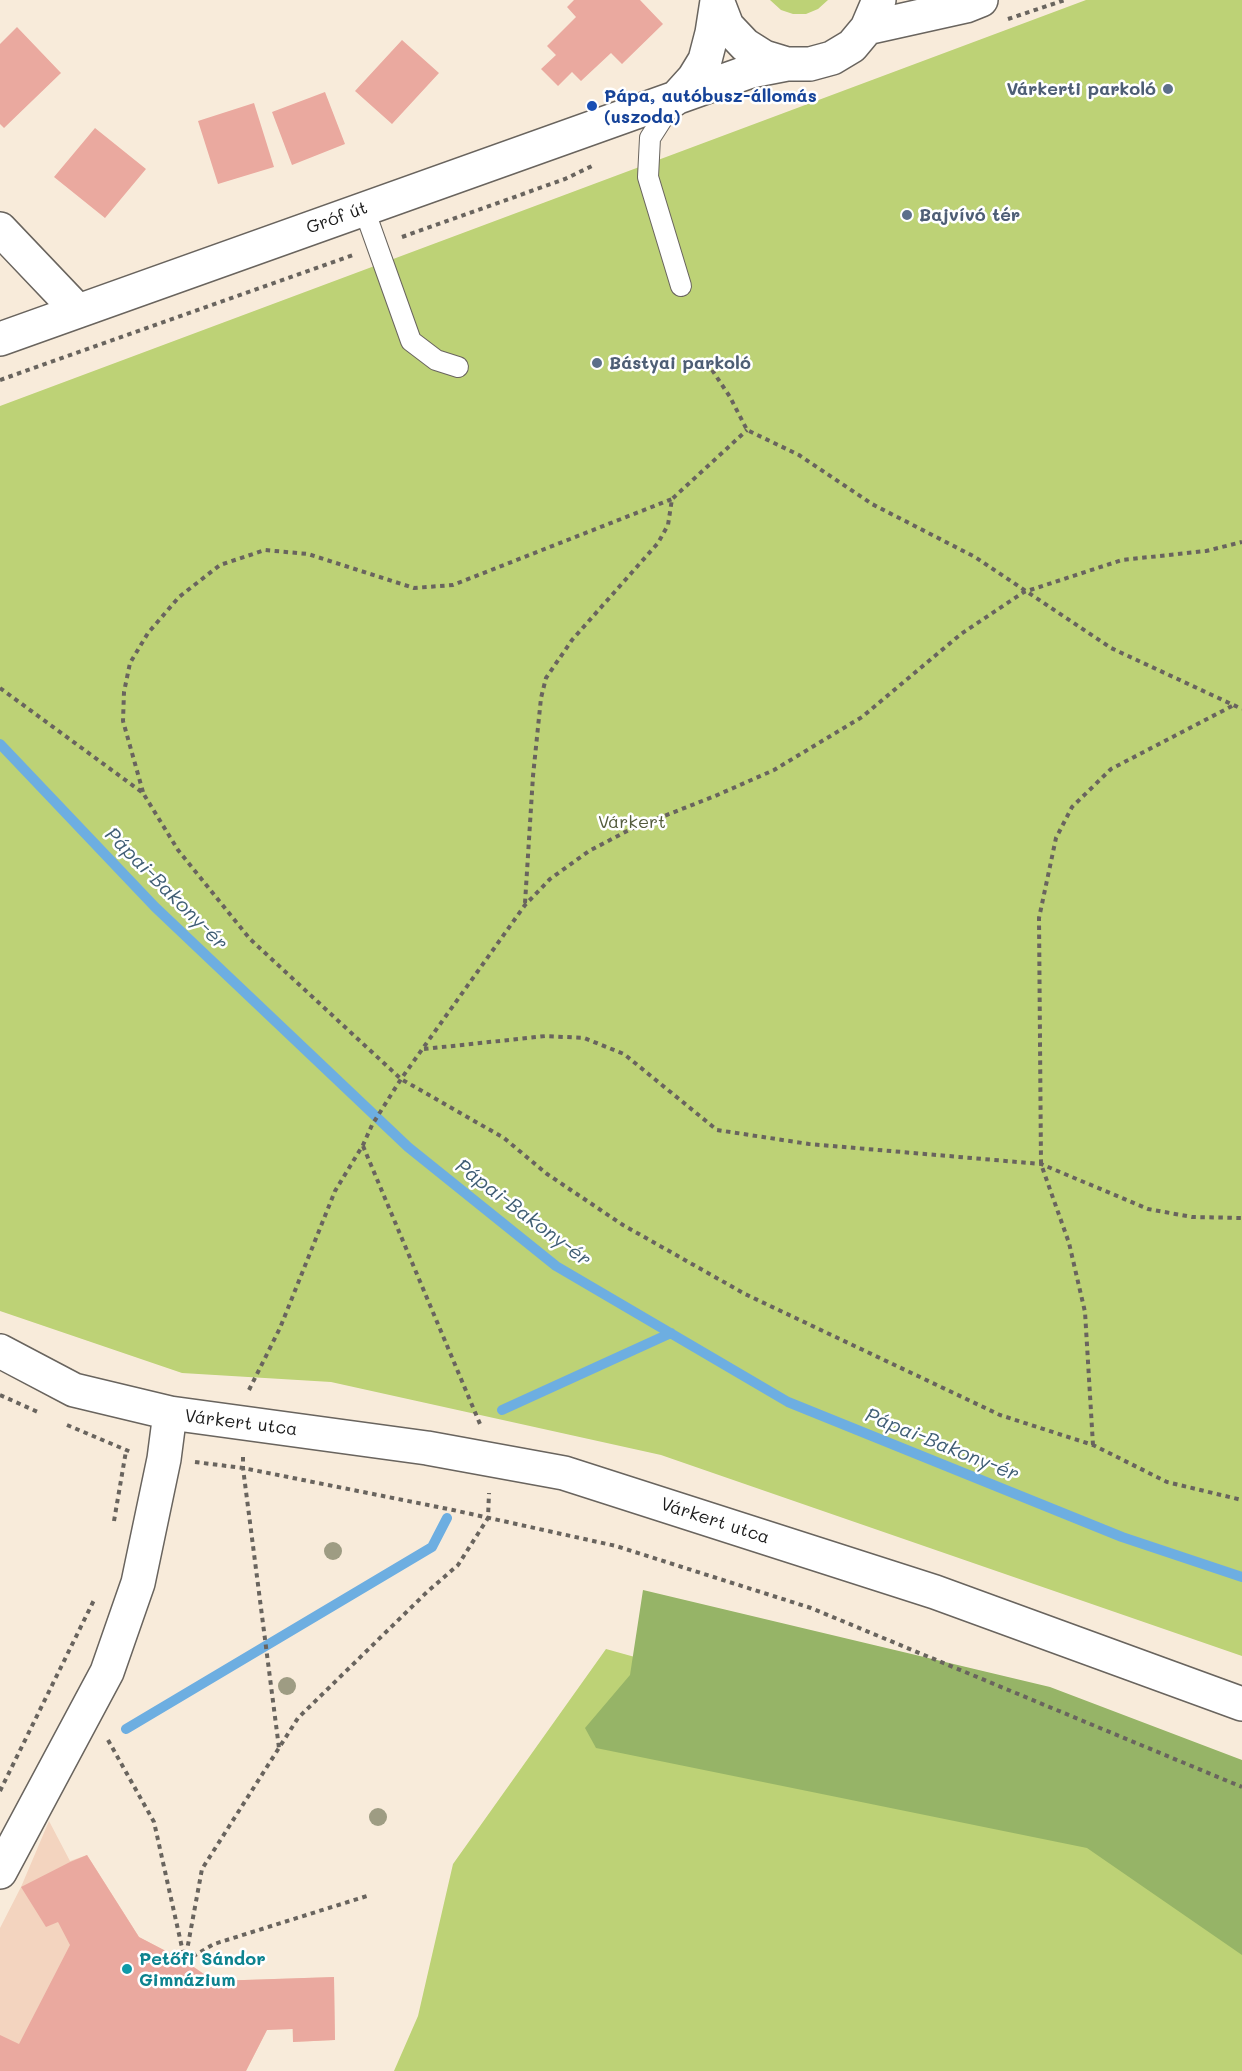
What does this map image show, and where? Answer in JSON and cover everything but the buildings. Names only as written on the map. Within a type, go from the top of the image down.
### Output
[{"type":"street","name":"Gróf út","points":[[0,339],[751,71],[787,64],[810,64],[832,58],[852,46],[873,14],[966,6],[981,0]]},
{"type":"street","name":"Gróf út","points":[[717,1],[727,26],[745,45],[764,57],[787,64]]},
{"type":"street","name":"Gróf út","points":[[675,99],[694,78],[705,60],[717,1]]},
{"type":"street","points":[[0,229],[78,311]]},
{"type":"street","name":"Várkert utca","points":[[0,1352],[74,1390],[170,1413],[427,1448],[564,1473],[935,1592],[1242,1704]]},
{"type":"street","name":"Várkert utca","points":[[0,1872],[107,1672],[138,1583],[164,1459],[170,1413]]},
{"type":"lane","points":[[675,99],[650,138],[648,177],[681,286]]},
{"type":"lane","points":[[364,209],[411,341],[436,360],[458,367]]},
{"type":"path","points":[[0,380],[565,179],[597,164]]},
{"type":"path","points":[[711,370],[730,397],[747,430],[799,454],[872,504],[975,557],[1024,592],[1111,648],[1242,709]]},
{"type":"path","points":[[747,430],[672,500],[453,585],[414,588],[308,554],[265,550],[220,565],[178,597],[148,633],[130,663],[124,692],[123,721],[143,793],[178,850],[250,939],[401,1079],[504,1138],[547,1174],[623,1225],[745,1294],[1000,1415],[1093,1445],[1167,1482],[1242,1500]]},
{"type":"path","points":[[525,905],[533,776],[541,698],[546,678],[572,640],[658,543],[668,525],[672,500]]},
{"type":"path","points":[[279,1748],[243,1468],[249,1390],[280,1328],[335,1191],[363,1145],[372,1125],[401,1079],[525,905],[550,879],[589,851],[631,829],[774,770],[862,717],[962,634],[1024,592],[1122,560],[1206,551],[1242,542]]},
{"type":"path","points":[[0,688],[143,793]]},
{"type":"path","points":[[1093,1445],[1085,1312],[1069,1244],[1041,1164],[1039,918],[1056,838],[1072,807],[1111,769],[1234,705]]},
{"type":"path","points":[[423,1049],[546,1036],[584,1038],[624,1054],[717,1130],[809,1144],[1041,1164],[1148,1209],[1192,1217],[1242,1218]]},
{"type":"path","points":[[185,1961],[202,1869],[298,1718],[427,1592],[458,1565],[488,1518],[490,1460],[477,1414],[363,1145]]},
{"type":"path","points":[[0,1395],[42,1414]]},
{"type":"path","points":[[63,1423],[126,1451],[164,1459],[243,1468],[616,1546],[811,1608],[1242,1787]]},
{"type":"path","points":[[113,1530],[126,1451]]},
{"type":"path","points":[[0,1791],[95,1596]]},
{"type":"path","points":[[89,1706],[154,1822],[185,1961]]},
{"type":"path","points":[[185,1961],[214,1944],[367,1896]]},
{"type":"shaded area","name":"Petőfi Sándor Gimnázium","points":[[49,1821],[70,1861],[87,1855],[139,1937],[185,1961],[214,1981],[334,1977],[335,2040],[293,2042],[292,2029],[267,2030],[246,2071],[0,2071],[0,1928],[21,1887]]},
{"type":"green space","points":[[770,0],[828,0],[818,9],[806,14],[793,14],[781,10]]},
{"type":"green space","name":"Várkert","points":[[1086,0],[1242,0],[1242,1656],[661,1455],[331,1382],[182,1373],[0,1311],[0,406]]},
{"type":"green space","points":[[643,1590],[1050,1687],[1242,1760],[1242,1955],[1087,1848],[596,1748],[585,1728],[630,1675]]},
{"type":"green space","points":[[606,1649],[1242,1826],[1242,2071],[394,2071],[418,2016],[453,1864]]},
{"type":"waterway","name":"Pápai-Bakony-ér","points":[[0,744],[155,907],[408,1147],[556,1266],[788,1402],[1122,1537],[1242,1577]]},
{"type":"waterway","points":[[502,1410],[671,1333]]},
{"type":"waterway","points":[[126,1729],[432,1547],[447,1518]]},
{"type":"place","name":"Várkerti parkoló","points":[[1168,89]]},
{"type":"place","name":"Pápa, autóbusz-állomás (uszoda)","points":[[592,106]]},
{"type":"place","name":"Bajvívó tér","points":[[907,215]]},
{"type":"place","name":"Bástyai parkoló","points":[[597,363]]},
{"type":"place","name":"Petőfi Sándor Gimnázium","points":[[127,1969]]}]
